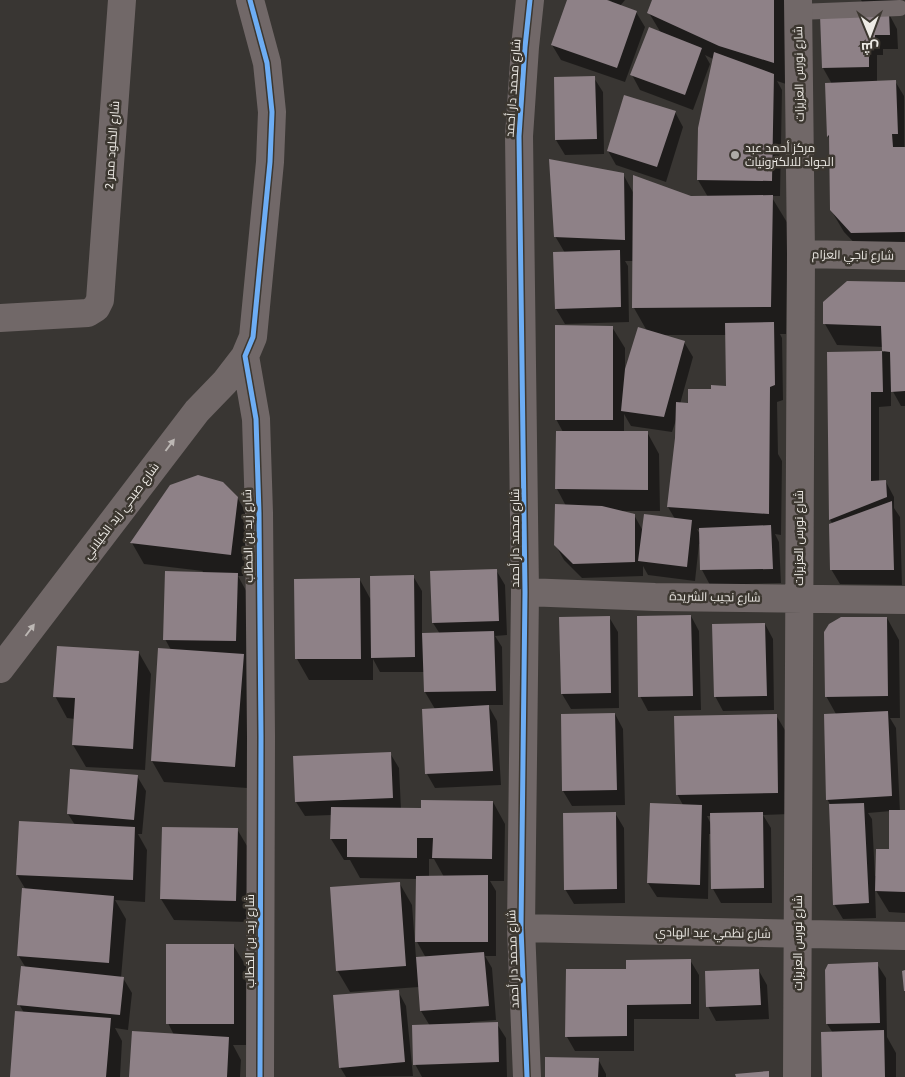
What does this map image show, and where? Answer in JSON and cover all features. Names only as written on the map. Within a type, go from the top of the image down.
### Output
[{"type":"street","name":"شارع الخلود ممر 2","points":[[0,318],[88,314],[96,308],[100,300],[122,0]]},
{"type":"street","name":"شارع زيد بن الخطاب","points":[[250,0],[267,63],[272,112],[270,162],[249,347],[256,419],[259,513],[261,736],[260,1077]]},
{"type":"street","name":"شارع محمد دار أحمد","points":[[527,1077],[521,928],[525,592],[519,136],[530,0]]},
{"type":"street","name":"شارع نورس العزيزات","points":[[797,1077],[801,254],[798,6]]},
{"type":"street","name":"شارع ناجي العزام","points":[[801,254],[905,256]]},
{"type":"street","name":"شارع صبحي زيد الكيلاني","points":[[0,669],[197,411],[225,382],[249,347]]},
{"type":"street","name":"شارع نجيب الشريدة","points":[[525,592],[655,597],[905,600]]},
{"type":"street","name":"شارع نظمي عبد الهادي","points":[[521,928],[905,936]]},
{"type":"lane","points":[[798,6],[900,8]]},
{"type":"building","points":[[567,0],[607,0],[637,11],[617,68],[551,45]]},
{"type":"building","points":[[652,0],[774,0],[774,63],[719,46],[647,13]]},
{"type":"building","points":[[889,13],[890,35],[875,35],[875,40],[869,40],[869,67],[822,68],[820,15]]},
{"type":"building","points":[[649,27],[702,48],[685,95],[630,75]]},
{"type":"building","points":[[714,52],[774,74],[772,181],[697,180],[698,128]]},
{"type":"building","points":[[595,76],[597,139],[555,140],[554,77]]},
{"type":"building","points":[[896,80],[898,134],[892,134],[893,147],[905,147],[905,232],[851,233],[830,210],[829,135],[827,137],[825,83]]},
{"type":"building","points":[[624,95],[676,111],[657,167],[607,151]]},
{"type":"building","points":[[549,159],[624,173],[625,240],[554,237]]},
{"type":"building","points":[[633,175],[691,196],[773,195],[771,307],[632,308]]},
{"type":"building","points":[[620,250],[621,307],[555,309],[553,252]]},
{"type":"building","points":[[847,281],[905,282],[905,391],[891,392],[890,352],[882,351],[881,326],[823,324],[823,302]]},
{"type":"building","points":[[774,322],[775,385],[770,387],[769,514],[667,507],[675,438],[676,402],[688,403],[688,389],[711,389],[711,385],[726,386],[725,323]]},
{"type":"building","points":[[555,325],[613,326],[613,420],[555,420]]},
{"type":"building","points":[[638,327],[685,341],[664,417],[621,411],[625,369]]},
{"type":"building","points":[[882,351],[883,392],[871,392],[871,481],[886,480],[887,497],[829,520],[827,352]]},
{"type":"building","points":[[556,431],[648,431],[648,490],[555,489]]},
{"type":"building","points":[[198,475],[223,482],[238,497],[231,555],[130,543],[170,485]]},
{"type":"building","points":[[892,501],[894,570],[830,570],[829,524]]},
{"type":"building","points":[[555,504],[602,506],[635,514],[635,562],[573,564],[554,545]]},
{"type":"building","points":[[644,514],[692,520],[687,567],[638,561]]},
{"type":"building","points":[[771,525],[773,569],[700,570],[699,528]]},
{"type":"building","points":[[497,569],[499,621],[432,623],[430,571]]},
{"type":"building","points":[[165,571],[238,573],[236,641],[163,640]]},
{"type":"building","points":[[414,575],[415,657],[371,658],[370,576]]},
{"type":"building","points":[[360,578],[361,659],[295,659],[294,579]]},
{"type":"building","points":[[691,615],[693,696],[638,697],[637,616]]},
{"type":"building","points":[[610,616],[611,693],[561,694],[559,617]]},
{"type":"building","points":[[841,617],[887,617],[888,696],[825,697],[824,632],[829,624]]},
{"type":"building","points":[[765,623],[767,696],[714,697],[712,624]]},
{"type":"building","points":[[494,631],[496,691],[424,692],[422,633]]},
{"type":"building","points":[[57,646],[139,651],[133,749],[72,745],[75,698],[53,697]]},
{"type":"building","points":[[158,648],[244,654],[235,767],[151,761]]},
{"type":"building","points":[[489,705],[493,771],[425,774],[422,709]]},
{"type":"building","points":[[888,711],[892,796],[826,800],[824,714]]},
{"type":"building","points":[[615,713],[617,790],[562,791],[561,714]]},
{"type":"building","points":[[777,714],[778,793],[676,795],[674,716]]},
{"type":"building","points":[[391,752],[393,798],[295,802],[293,756]]},
{"type":"building","points":[[70,769],[138,775],[134,820],[67,814]]},
{"type":"building","points":[[421,800],[493,801],[492,859],[432,858],[433,838],[417,838],[417,858],[347,857],[347,839],[330,839],[331,807],[421,808]]},
{"type":"building","points":[[650,803],[702,805],[700,885],[647,883]]},
{"type":"building","points":[[864,803],[869,903],[833,905],[829,804]]},
{"type":"building","points":[[889,810],[905,810],[905,892],[875,891],[876,849],[889,849]]},
{"type":"building","points":[[616,812],[617,889],[564,890],[563,813]]},
{"type":"building","points":[[763,812],[764,888],[711,889],[710,813]]},
{"type":"building","points":[[19,821],[135,827],[133,880],[16,875]]},
{"type":"building","points":[[162,827],[238,828],[236,901],[160,899]]},
{"type":"building","points":[[488,875],[488,942],[415,942],[416,876]]},
{"type":"building","points":[[400,882],[406,966],[336,971],[330,887]]},
{"type":"building","points":[[22,888],[114,896],[109,963],[17,956]]},
{"type":"building","points":[[166,944],[234,944],[234,1024],[166,1024]]},
{"type":"building","points":[[484,952],[489,1006],[420,1011],[416,957]]},
{"type":"building","points":[[691,959],[691,1004],[627,1005],[627,1036],[565,1037],[566,969],[626,969],[626,960]]},
{"type":"building","points":[[878,962],[880,1023],[826,1024],[825,970],[828,964]]},
{"type":"building","points":[[21,966],[124,977],[120,1015],[17,1005]]},
{"type":"building","points":[[759,969],[761,1005],[706,1007],[705,971]]},
{"type":"building","points":[[905,970],[905,991],[904,991],[902,971]]},
{"type":"building","points":[[399,990],[405,1062],[339,1068],[333,995]]},
{"type":"building","points":[[15,1011],[111,1018],[106,1077],[10,1077]]},
{"type":"building","points":[[498,1022],[499,1062],[413,1065],[412,1025]]},
{"type":"building","points":[[884,1030],[885,1077],[822,1077],[821,1032]]},
{"type":"building","points":[[132,1031],[229,1037],[227,1077],[129,1077]]},
{"type":"building","points":[[545,1057],[599,1058],[598,1077],[545,1077]]},
{"type":"building","points":[[769,1071],[769,1077],[736,1077],[735,1074]]},
{"type":"cycle path","points":[[250,0],[267,63],[272,112],[270,162],[253,337],[245,356],[256,419],[259,513],[261,737],[260,1077]]},
{"type":"cycle path","points":[[527,1077],[521,928],[525,592],[519,136],[530,0]]},
{"type":"place","name":"مركز أحمد عبد الجواد للالكترونيات","points":[[735,155]]}]
